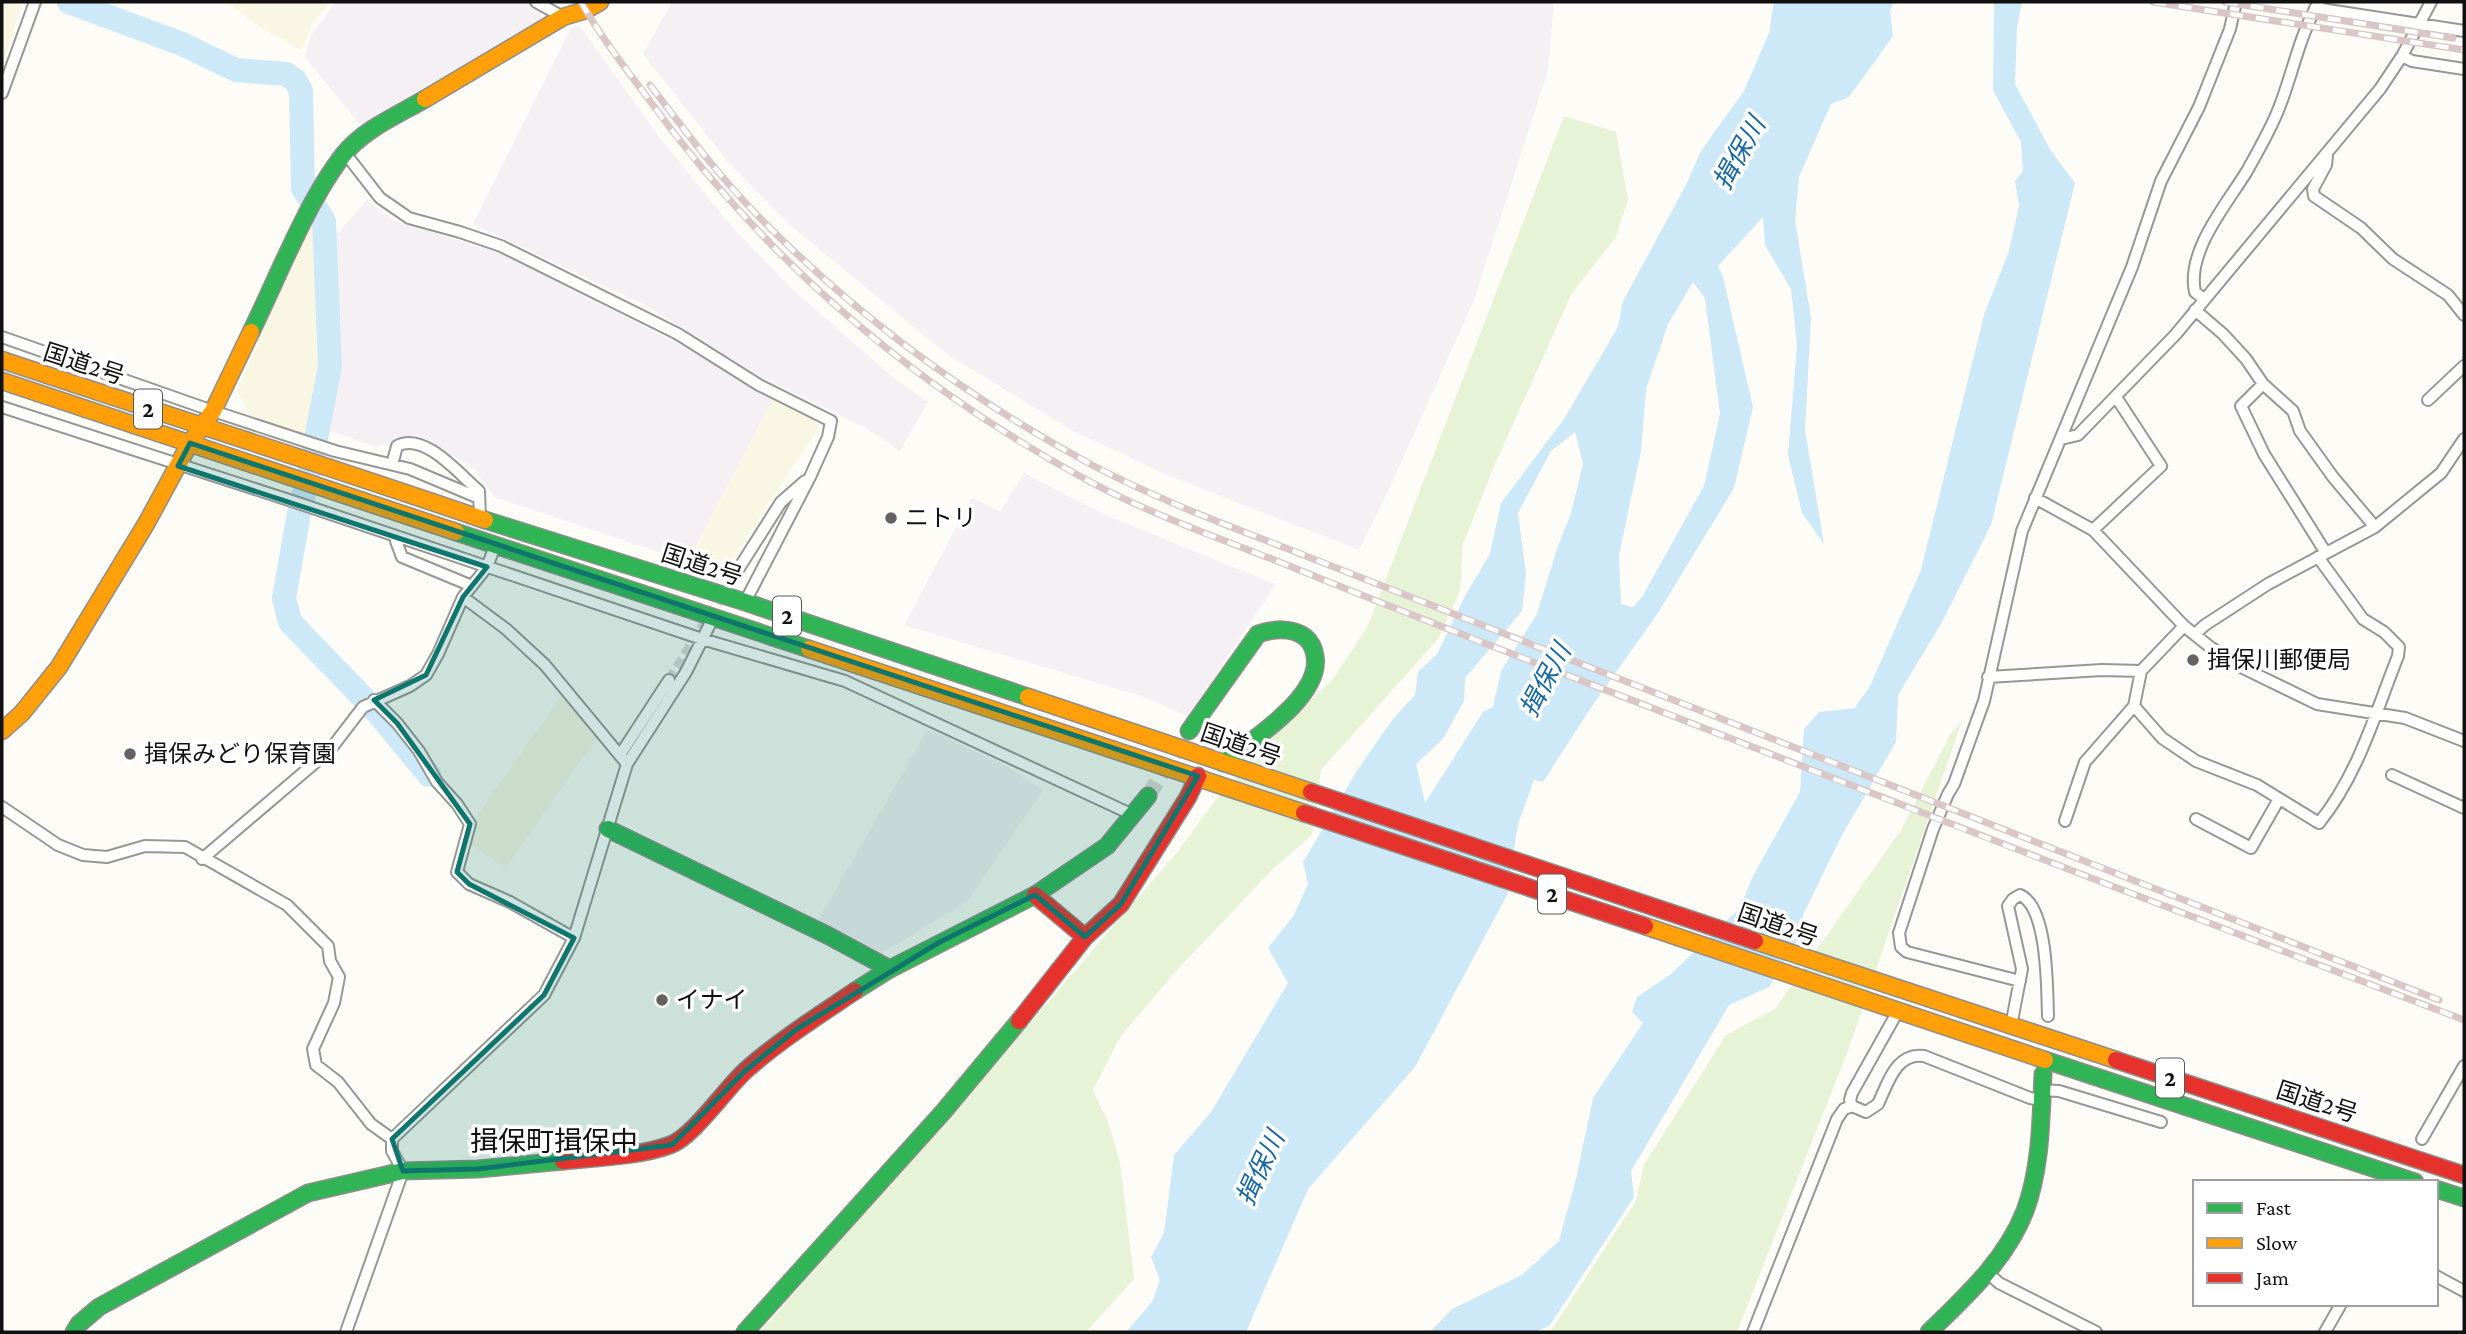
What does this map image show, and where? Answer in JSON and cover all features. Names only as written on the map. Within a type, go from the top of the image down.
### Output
[{"type":"main road","points":[[2,731],[22,713],[59,667],[146,524],[190,443],[213,411],[314,201],[345,153],[366,134],[563,17],[586,10],[600,2]]},
{"type":"main road","name":"国道2号","points":[[2,360],[480,518],[745,602],[1875,981],[2464,1175]]},
{"type":"main road","name":"国道2号","points":[[2,382],[1198,776],[2409,1180]]},
{"type":"main road","points":[[1188,731],[1258,634],[1267,630],[1287,630],[1304,637],[1314,647],[1314,678],[1300,698],[1223,763]]},
{"type":"main road","points":[[746,1332],[944,1111],[1085,937],[1121,904],[1188,797],[1198,776]]},
{"type":"main road","points":[[74,1332],[79,1324],[99,1307],[308,1193],[403,1171],[478,1169],[629,1154],[672,1145],[700,1121],[745,1071],[797,1029],[890,969],[1035,895],[1107,846],[1148,796]]},
{"type":"main road","points":[[608,829],[827,935],[890,969]]},
{"type":"main road","points":[[1035,895],[1085,937]]},
{"type":"main road","points":[[1929,1332],[1987,1272],[2019,1224],[2031,1193],[2038,1150],[2042,1088]]},
{"type":"main road","points":[[2438,1190],[2464,1198]]},
{"type":"street","points":[[2,93],[35,2]]},
{"type":"street","points":[[536,2],[563,17]]},
{"type":"street","points":[[2020,982],[1907,952],[1900,947],[1899,933],[1933,829],[1954,784],[1977,721],[2022,531],[2132,267],[2161,181],[2199,107],[2230,29],[2236,2]]},
{"type":"street","points":[[2061,439],[2078,435],[2116,397],[2195,310],[2328,153],[2380,89],[2402,56],[2431,2]]},
{"type":"street","points":[[2204,299],[2195,292],[2192,281],[2203,242],[2246,171],[2279,109],[2300,40],[2317,5],[2464,31]]},
{"type":"street","points":[[2402,56],[2412,61],[2464,69]]},
{"type":"street","points":[[345,153],[380,198],[409,219],[501,246],[678,334],[759,385],[831,421],[828,437],[810,477],[745,602]]},
{"type":"street","points":[[2328,153],[2326,165],[2313,189],[2314,196],[2361,228],[2393,259],[2448,295],[2464,315]]},
{"type":"street","points":[[2195,310],[2223,334],[2246,359],[2263,384],[2293,411],[2301,431],[2333,477],[2375,527]]},
{"type":"street","points":[[2,337],[335,451],[410,469],[479,498]]},
{"type":"street","points":[[2428,400],[2464,366]]},
{"type":"street","points":[[2134,706],[2162,738],[2196,761],[2257,785],[2319,823],[2333,806],[2360,757],[2399,647],[2384,632],[2363,619],[2322,555],[2264,454],[2241,405],[2263,384]]},
{"type":"street","points":[[2093,530],[2161,466],[2116,397]]},
{"type":"street","points":[[2,407],[702,639],[845,681],[1133,815]]},
{"type":"street","points":[[2195,634],[2268,584],[2375,527],[2441,473],[2464,439]]},
{"type":"street","points":[[393,461],[397,446],[404,442],[416,442],[432,450],[479,491],[480,518]]},
{"type":"street","points":[[734,576],[780,502],[810,477]]},
{"type":"street","points":[[2035,498],[2093,530],[2184,626],[2241,667],[2317,704],[2405,718],[2464,741]]},
{"type":"street","points":[[396,541],[402,557],[472,586]]},
{"type":"street","points":[[202,859],[330,750],[363,707],[426,676],[463,597],[487,567],[495,546]]},
{"type":"street","points":[[463,597],[506,629],[545,665],[624,759]]},
{"type":"street","points":[[624,759],[686,672],[714,616]]},
{"type":"street","points":[[2065,821],[2085,761],[2134,706],[2141,671],[2184,626]]},
{"type":"street","points":[[1988,677],[2102,670],[2141,671]]},
{"type":"street","points":[[346,1332],[403,1171],[392,1151],[392,1139],[544,995],[574,938],[608,829],[624,759],[669,680]]},
{"type":"street","points":[[374,700],[419,751],[437,782],[457,804],[470,824],[457,872],[469,884],[510,902],[574,938]]},
{"type":"street","points":[[2392,775],[2464,808]]},
{"type":"street","points":[[2196,819],[2251,848],[2279,799]]},
{"type":"street","points":[[2,807],[58,845],[83,855],[107,857],[145,846],[185,847],[202,859],[215,863],[288,905],[328,946],[330,961],[339,977],[334,1003],[313,1049],[316,1065],[338,1082],[371,1124],[392,1139]]},
{"type":"street","points":[[2011,1026],[2022,969],[2008,906],[2020,895],[2028,898],[2034,906],[2045,954],[2048,1016]]},
{"type":"street","points":[[1898,1011],[1852,1093],[1850,1100],[1858,1111],[1866,1112],[1878,1104],[1901,1061],[1914,1055],[1924,1056],[2030,1098],[2042,1088],[2059,1091],[2161,1122]]},
{"type":"street","points":[[2422,1139],[2464,1066]]},
{"type":"street","points":[[1753,1332],[1837,1119],[1844,1110],[1852,1106]]},
{"type":"street","points":[[1987,1272],[1999,1283],[2096,1332]]},
{"type":"street","points":[[2438,1277],[2464,1291]]},
{"type":"street","points":[[2326,1332],[2340,1306]]},
{"type":"highlighted area","points":[[190,443],[1198,776],[1121,904],[1085,937],[1035,895],[938,943],[797,1029],[745,1071],[672,1145],[478,1169],[403,1171],[392,1139],[544,995],[574,938],[469,884],[457,872],[470,824],[397,723],[374,700],[426,675],[463,597],[487,567],[178,466]]},
{"type":"shaded area","points":[[2,2],[22,2],[2,67]]},
{"type":"shaded area","points":[[226,2],[330,2],[314,22],[301,50],[263,29]]},
{"type":"shaded area","points":[[336,2],[528,2],[542,9],[540,23],[360,125],[305,57],[311,35]]},
{"type":"shaded area","points":[[672,2],[1554,2],[1548,70],[1474,300],[1359,550],[1162,473],[1070,429],[948,355],[791,226],[727,161],[643,54]]},
{"type":"shaded area","points":[[579,25],[659,137],[733,228],[791,288],[894,378],[928,402],[900,451],[866,428],[763,378],[645,305],[473,224],[570,30]]},
{"type":"shaded area","points":[[367,200],[393,220],[503,254],[700,355],[773,399],[688,562],[494,497],[474,469],[418,434],[376,447],[331,431],[337,300],[330,242]]},
{"type":"shaded area","points":[[313,215],[321,290],[323,365],[306,435],[251,416],[237,391]]},
{"type":"shaded area","points":[[773,399],[815,419],[818,430],[725,571],[688,562]]},
{"type":"shaded area","points":[[1024,473],[1103,514],[1276,584],[1188,716],[1144,697],[904,625],[972,498],[1000,512]]},
{"type":"shaded area","points":[[562,695],[597,738],[506,867],[469,844],[473,821]]},
{"type":"shaded area","points":[[928,729],[1008,767],[1043,790],[968,901],[881,954],[818,920]]},
{"type":"green space","points":[[1564,116],[1616,132],[1628,199],[1616,237],[1572,293],[1496,462],[1463,544],[1460,591],[1438,639],[1321,770],[1312,835],[1273,869],[1177,970],[1120,1037],[1093,1090],[1108,1122],[1120,1162],[1134,1279],[1086,1332],[760,1332],[1033,1020],[1178,851],[1214,802],[1263,746],[1331,681],[1367,628]]},
{"type":"green space","points":[[1962,721],[1847,1053],[1737,1332],[1550,1332],[1636,1201],[1644,1165],[1726,1035],[1775,1009],[1901,830],[1951,733]]},
{"type":"water","name":"揖保川","points":[[1774,2],[1894,2],[1890,11],[1893,36],[1849,97],[1831,104],[1799,177],[1795,220],[1811,318],[1805,430],[1824,544],[1802,513],[1788,455],[1797,345],[1791,289],[1765,245],[1763,217],[1718,266],[1723,277],[1753,407],[1734,488],[1658,613],[1592,706],[1543,782],[1534,780],[1518,824],[1507,895],[1415,1067],[1308,1189],[1246,1332],[1126,1332],[1152,1302],[1160,1280],[1151,1257],[1164,1233],[1174,1155],[1211,1112],[1288,983],[1268,948],[1294,915],[1308,884],[1303,862],[1358,769],[1393,719],[1415,695],[1418,672],[1437,654],[1465,596],[1490,554],[1501,503],[1564,419],[1618,327],[1623,301],[1686,185],[1701,151],[1744,91],[1769,33]],"holes":[[[1693,282],[1705,298],[1720,414],[1704,486],[1642,597],[1633,607],[1621,604],[1619,555],[1641,451],[1646,389],[1668,324]],[[1575,432],[1583,464],[1571,513],[1537,614],[1501,671],[1493,707],[1483,712],[1425,803],[1416,764],[1443,739],[1464,701],[1465,678],[1522,611],[1526,574],[1518,513],[1551,451]]]},
{"type":"water","points":[[1994,2],[2022,2],[2017,28],[2015,84],[2051,151],[2075,183],[1991,525],[1942,622],[1898,695],[1896,742],[1841,837],[1803,915],[1804,929],[1769,987],[1729,1005],[1631,1171],[1634,1197],[1550,1325],[1536,1332],[1430,1332],[1452,1309],[1522,1275],[1559,1241],[1576,1179],[1593,1098],[1643,1023],[1632,1012],[1637,997],[1671,974],[1739,909],[1754,874],[1800,792],[1804,729],[1819,712],[1855,708],[1870,686],[1921,570],[1984,315],[2009,251],[2019,205],[2015,181],[2023,171],[2021,142],[1993,90]]},
{"type":"waterway","points":[[69,2],[182,44],[236,70],[286,74],[295,80],[301,91],[303,188],[324,221],[330,366],[284,598],[290,622],[377,712],[429,775]]},
{"type":"tunnel","points":[[669,680],[734,576]]},
{"type":"tunnel","points":[[1148,796],[1184,738]]},
{"type":"railway","points":[[581,2],[614,53],[695,159],[793,266],[846,315],[960,403],[1085,479],[1184,525],[1428,621],[2464,1020]]},
{"type":"railway","points":[[2153,2],[2464,50]]},
{"type":"railway","points":[[2225,2],[2453,38]]},
{"type":"railway","points":[[650,85],[732,188],[838,291],[961,385],[1048,441],[1094,466],[1213,520],[2439,1000]]},
{"type":"traffic: fast","points":[[251,332],[305,216],[344,154],[371,130],[425,99]]},
{"type":"traffic: fast","points":[[485,520],[745,602],[1028,697]]},
{"type":"traffic: fast","points":[[456,532],[809,649]]},
{"type":"traffic: fast","points":[[1189,731],[1258,634],[1288,630],[1307,639],[1315,656],[1314,671],[1308,687],[1282,716],[1223,763]]},
{"type":"traffic: fast","points":[[855,991],[890,969],[1035,895],[1107,846],[1148,796]]},
{"type":"traffic: fast","points":[[608,829],[827,935],[890,969]]},
{"type":"traffic: fast","points":[[745,1332],[944,1111],[1019,1021]]},
{"type":"traffic: fast","points":[[2045,1060],[2409,1180]]},
{"type":"traffic: fast","points":[[1929,1332],[1996,1262],[2025,1211],[2037,1161],[2043,1074]]},
{"type":"traffic: fast","points":[[74,1332],[79,1324],[99,1307],[308,1193],[403,1171],[478,1169],[563,1161]]},
{"type":"traffic: fast","points":[[2438,1190],[2464,1198]]},
{"type":"traffic: slow","points":[[425,99],[563,17],[586,10],[600,2]]},
{"type":"traffic: slow","points":[[2,731],[22,713],[59,667],[146,524],[190,443],[213,411],[251,332]]},
{"type":"traffic: slow","points":[[2,360],[485,520]]},
{"type":"traffic: slow","points":[[2,381],[456,532]]},
{"type":"traffic: slow","points":[[809,649],[1304,813]]},
{"type":"traffic: slow","points":[[1028,697],[1311,792]]},
{"type":"traffic: slow","points":[[1645,926],[2045,1060]]},
{"type":"traffic: slow","points":[[1755,941],[2116,1060]]},
{"type":"traffic: jam","points":[[1019,1021],[1085,937],[1121,904],[1188,797],[1198,776]]},
{"type":"traffic: jam","points":[[1311,792],[1755,941]]},
{"type":"traffic: jam","points":[[1304,813],[1645,926]]},
{"type":"traffic: jam","points":[[1035,895],[1085,937]]},
{"type":"traffic: jam","points":[[563,1161],[644,1152],[679,1140],[746,1070],[855,991]]},
{"type":"traffic: jam","points":[[2116,1060],[2464,1175]]},
{"type":"place","name":"ニトリ","points":[[891,518]]},
{"type":"place","name":"揖保川郵便局","points":[[2193,660]]},
{"type":"place","name":"揖保みどり保育園","points":[[130,754]]},
{"type":"place","name":"イナイ","points":[[662,1000]]},
{"type":"district","name":"揖保町揖保中","points":[[554,1141]]}]
